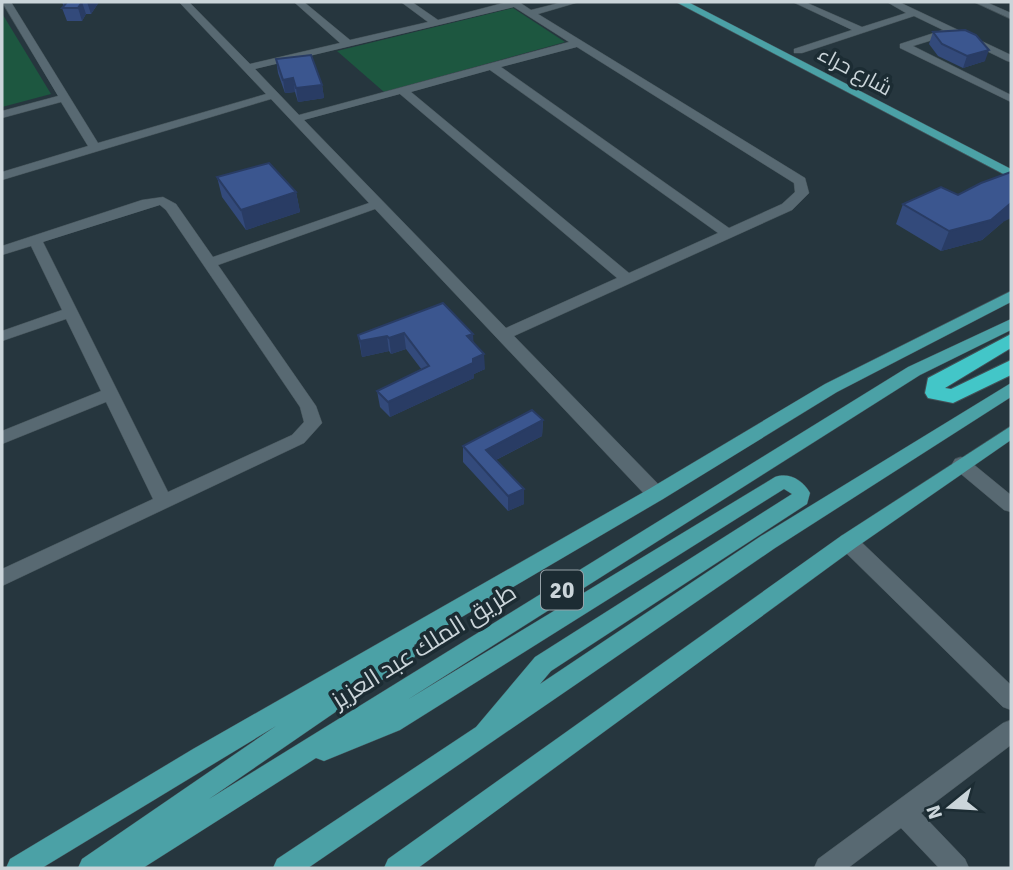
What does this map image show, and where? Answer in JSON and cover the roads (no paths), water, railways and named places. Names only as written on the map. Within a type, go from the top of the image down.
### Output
[{"type":"highway","points":[[1011,340],[934,383],[935,393],[953,396],[1011,367]]},
{"type":"main road","name":"شارع حراء","points":[[681,2],[716,8],[1011,160]]},
{"type":"main road","name":"شارع حراء","points":[[702,7],[1011,174]]},
{"type":"main road","points":[[19,868],[201,757],[656,494],[831,388],[1011,296]]},
{"type":"main road","name":"طريق الملك عبد العزيز","points":[[120,868],[914,371],[1011,324]]},
{"type":"main road","points":[[286,868],[768,542],[1011,389]]},
{"type":"main road","points":[[397,868],[848,542],[1011,432]]},
{"type":"main road","points":[[281,767],[392,722],[781,482],[791,483],[799,489],[800,499],[543,664],[484,734]]},
{"type":"main road","points":[[91,868],[183,802],[533,564]]},
{"type":"street","points":[[184,2],[656,494]]},
{"type":"street","points":[[299,2],[348,44]]},
{"type":"street","points":[[406,2],[436,23]]},
{"type":"street","points":[[530,13],[574,2]]},
{"type":"street","points":[[798,2],[860,30]]},
{"type":"street","points":[[892,2],[1011,59]]},
{"type":"street","points":[[979,2],[1011,16]]},
{"type":"street","points":[[993,2],[1011,10]]},
{"type":"street","points":[[247,68],[514,3],[800,181],[802,193],[787,206],[503,335]]},
{"type":"street","points":[[6,8],[95,148]]},
{"type":"street","points":[[798,51],[915,13]]},
{"type":"street","points":[[952,31],[904,46],[1011,99]]},
{"type":"street","points":[[296,119],[578,43]]},
{"type":"street","points":[[492,66],[728,233]]},
{"type":"street","points":[[402,90],[627,279]]},
{"type":"street","points":[[2,176],[273,95]]},
{"type":"street","points":[[2,115],[64,98]]},
{"type":"street","points":[[2,251],[147,203],[163,201],[172,207],[308,406],[313,423],[298,439],[2,578]]},
{"type":"street","points":[[210,263],[378,204]]},
{"type":"street","points":[[35,240],[164,502]]},
{"type":"street","points":[[2,336],[70,312]]},
{"type":"street","points":[[2,438],[110,394]]},
{"type":"street","points":[[961,464],[1011,505]]},
{"type":"street","points":[[848,542],[1011,700]]},
{"type":"street","points":[[827,868],[1011,731]]},
{"type":"street","points":[[903,811],[956,868]]}]
